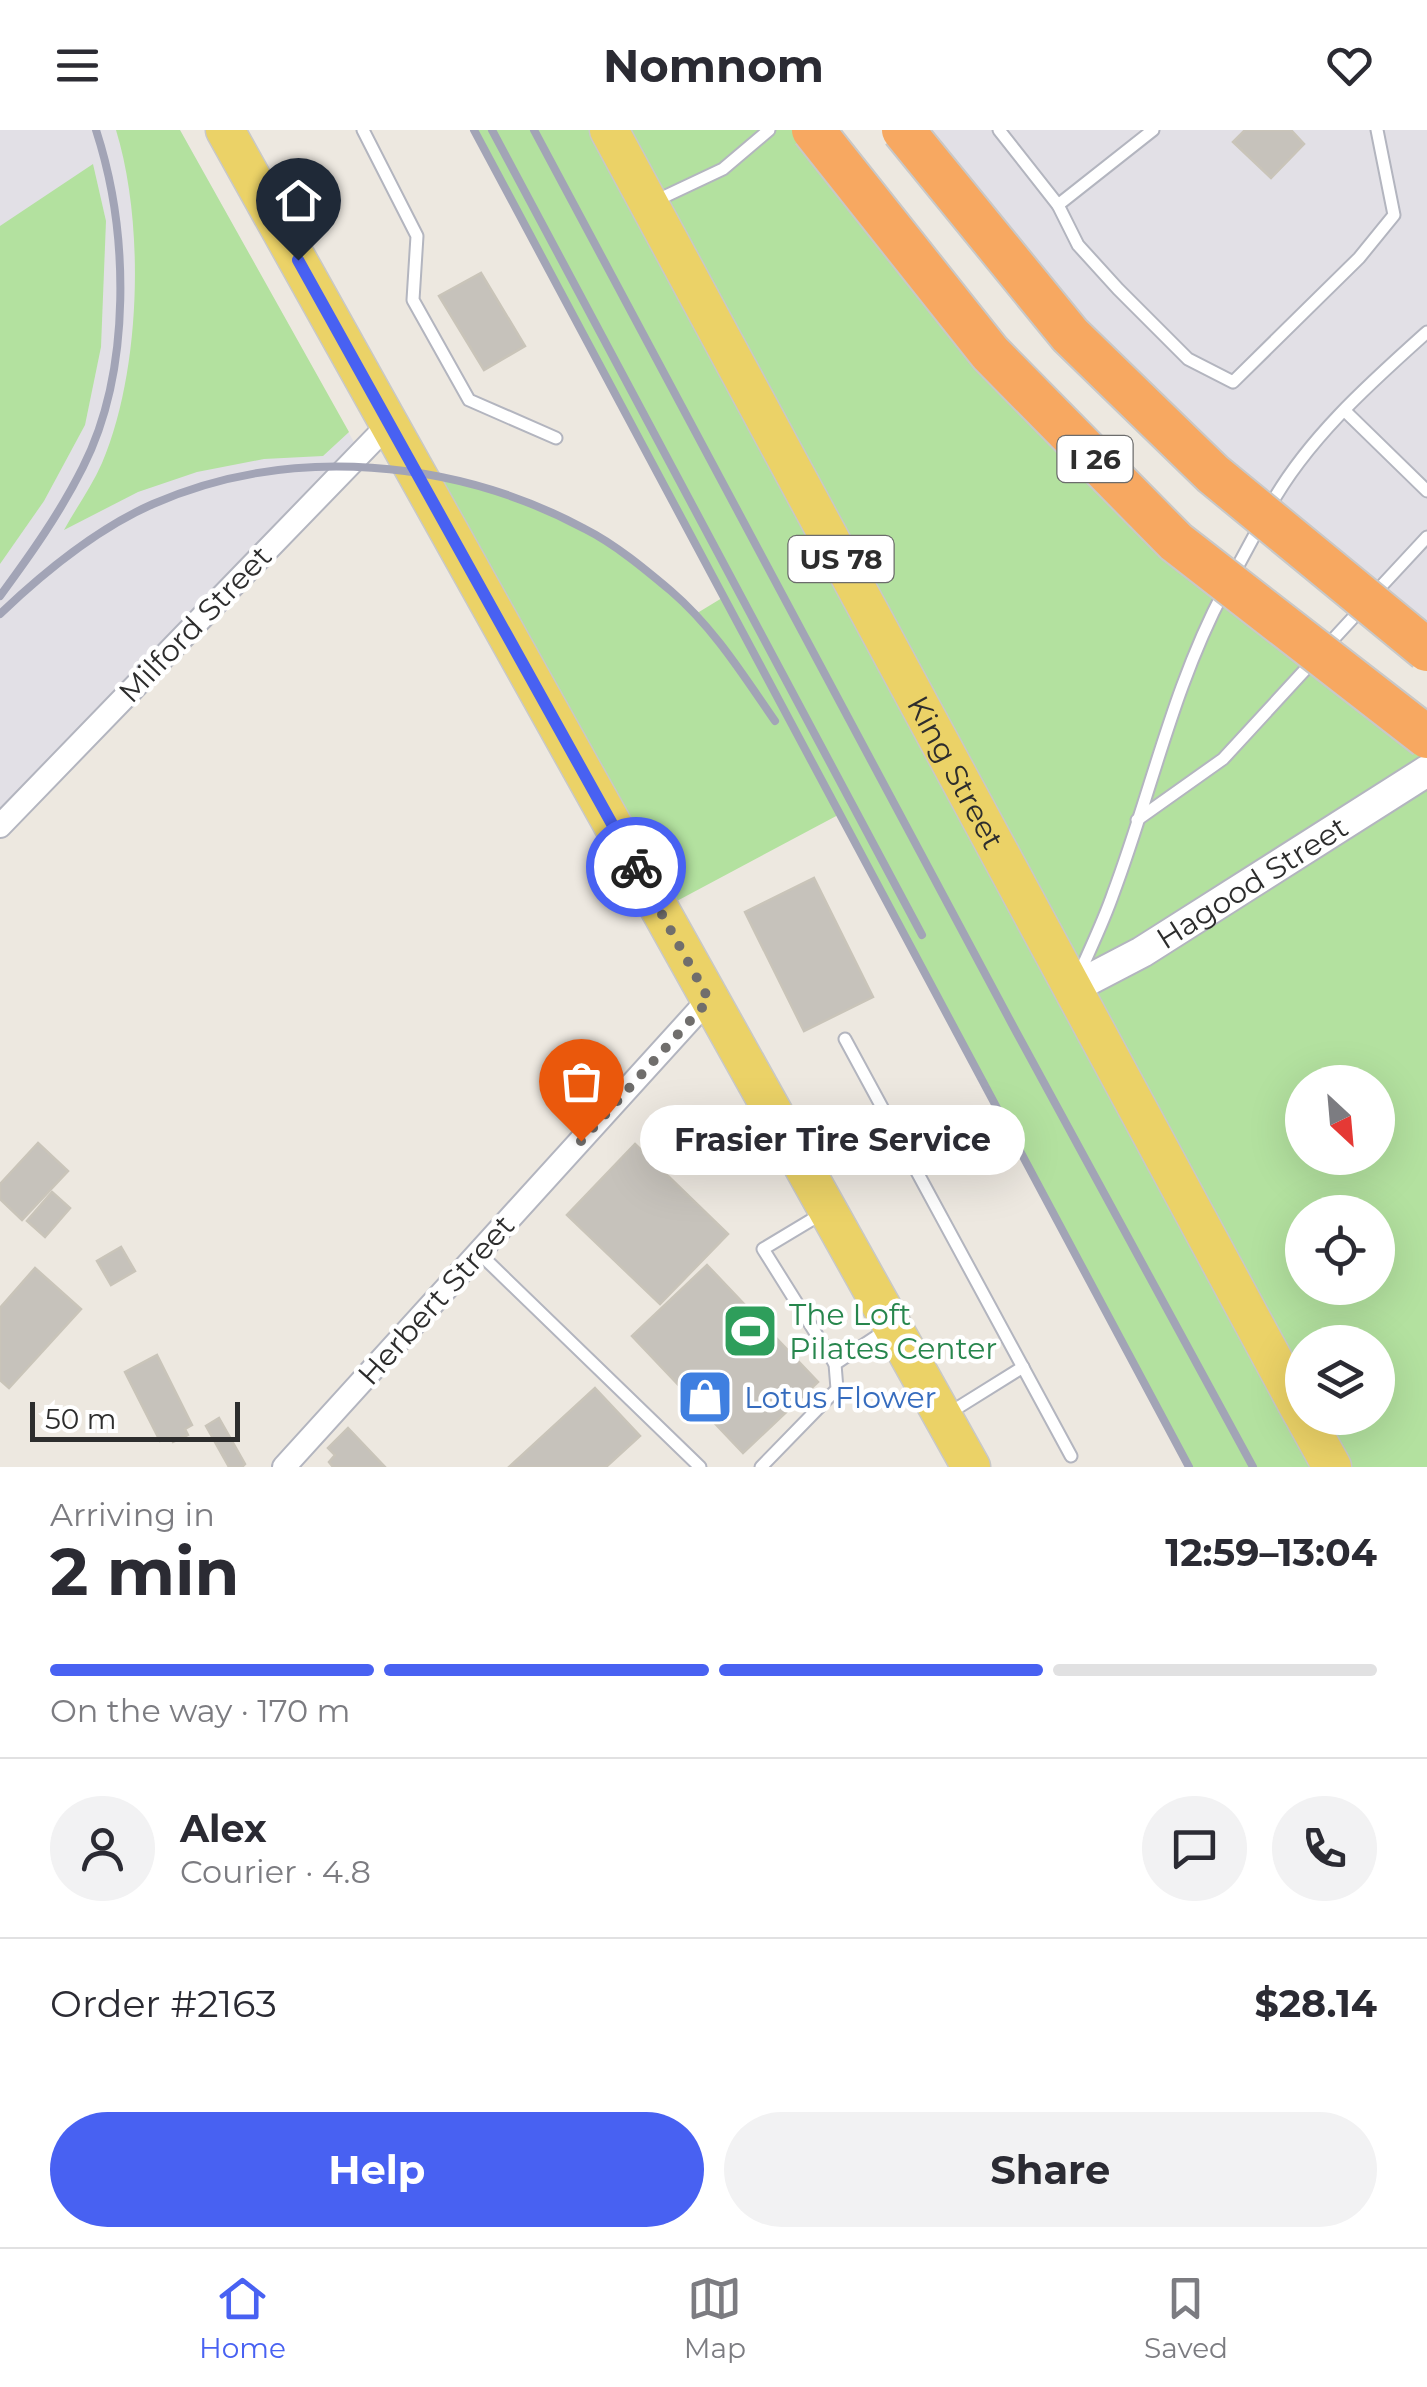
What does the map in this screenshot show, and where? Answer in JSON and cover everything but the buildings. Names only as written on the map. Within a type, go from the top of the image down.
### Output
[{"type":"highway","name":"I 26","points":[[814,130],[990,353],[1176,542],[1427,737]]},
{"type":"highway","name":"I 26","points":[[903,130],[1070,335],[1213,474],[1427,650]]},
{"type":"main road","points":[[225,130],[971,1467]]},
{"type":"main road","name":"King Street","points":[[609,130],[1285,1380]]},
{"type":"main road","name":"King Street","points":[[1315,1435],[1332,1467]]},
{"type":"street","name":"Milford Street","points":[[0,826],[390,423]]},
{"type":"street","name":"Hagood Street","points":[[1073,988],[1142,952],[1427,771]]},
{"type":"street","name":"Herbert Street","points":[[284,1467],[709,1000]]},
{"type":"lane","points":[[363,130],[417,236],[413,300],[469,400],[556,438]]},
{"type":"lane","points":[[649,204],[722,169],[768,130]]},
{"type":"lane","points":[[998,130],[1058,205],[1078,245],[1118,290],[1188,359],[1233,382],[1360,258],[1394,214],[1376,130]]},
{"type":"lane","points":[[1058,205],[1153,130]]},
{"type":"lane","points":[[1073,988],[1113,895],[1163,736],[1202,633],[1287,474],[1345,410],[1427,332]]},
{"type":"lane","points":[[1345,410],[1427,492]]},
{"type":"lane","points":[[1137,820],[1223,759],[1427,537]]},
{"type":"lane","points":[[844,1039],[1071,1456]]},
{"type":"lane","points":[[803,1166],[889,1121]]},
{"type":"lane","points":[[761,1467],[837,1389],[836,1364],[763,1249],[828,1210]]},
{"type":"lane","points":[[478,1254],[700,1467]]},
{"type":"lane","points":[[836,1364],[892,1326]]},
{"type":"lane","points":[[943,1417],[1022,1367]]},
{"type":"shaded area","points":[[0,130],[180,130],[360,453],[0,837]]},
{"type":"shaded area","points":[[903,130],[1427,130],[1427,643],[1213,474]]},
{"type":"green space","points":[[116,130],[180,130],[349,432],[323,456],[264,459],[197,472],[138,492],[64,530],[102,463],[125,386],[131,342],[135,253],[132,209]]},
{"type":"green space","points":[[474,130],[813,130],[990,353],[1427,737],[1427,1467],[1189,1467],[840,814],[660,910],[418,473],[497,491],[559,516],[631,560],[694,615],[722,598]]},
{"type":"green space","points":[[93,164],[106,221],[101,347],[85,425],[44,501],[0,564],[0,226]]},
{"type":"railway","points":[[0,596],[83,467],[110,388],[120,300],[119,255],[115,212],[96,130]]},
{"type":"railway","points":[[474,130],[1189,1467]]},
{"type":"railway","points":[[492,130],[922,935]]},
{"type":"railway","points":[[534,130],[1253,1467]]},
{"type":"railway","points":[[0,614],[53,567],[111,526],[153,504],[206,485],[260,473],[316,467],[372,468],[427,475],[482,487],[535,505],[619,550],[701,620],[775,721]]},
{"type":"way so far","points":[[581,1141],[709,1000],[636,867]]},
{"type":"place","name":"Frasier Tire Service","points":[[581,1141]]},
{"type":"place","name":"The Loft Pilates Center","points":[[750,1331]]},
{"type":"place","name":"Lotus Flower","points":[[705,1397]]},
{"type":"route","points":[[298,260],[636,867]]}]
